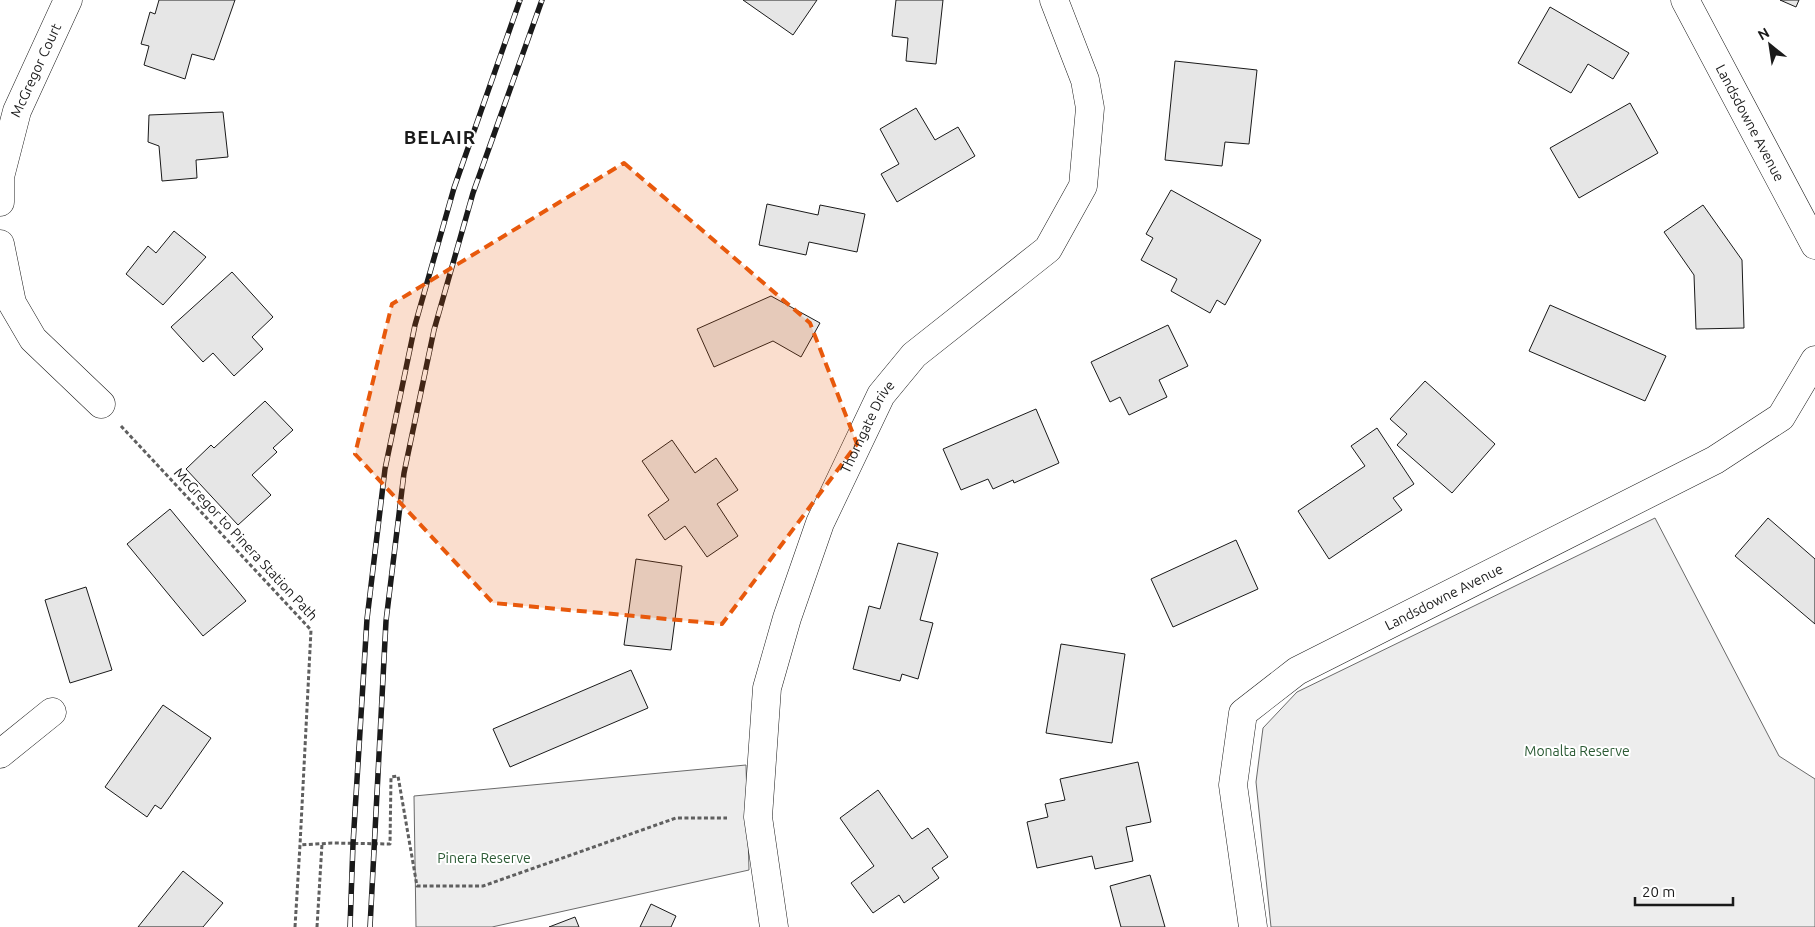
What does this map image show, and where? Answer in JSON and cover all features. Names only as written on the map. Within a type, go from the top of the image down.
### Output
[{"type":"street","name":"McGregor Court","points":[[0,202],[0,177],[17,112],[68,0]]},
{"type":"street","name":"Thorngate Drive","points":[[774,927],[758,817],[767,688],[787,618],[820,523],[881,395],[914,355],[1048,250],[1083,186],[1090,108],[1085,80],[1054,0]]},
{"type":"street","name":"Landsdowne Avenue","points":[[1685,0],[1815,245]]},
{"type":"street","points":[[0,244],[12,303],[34,339],[100,404]]},
{"type":"street","name":"Landsdowne Avenue","points":[[1252,927],[1233,785],[1244,713],[1297,671],[1715,460],[1781,417],[1815,360]]},
{"type":"street","points":[[0,754],[52,712]]},
{"type":"path","name":"McGregor to Pinera Station Path","points":[[100,404],[311,630],[295,927]]},
{"type":"path","points":[[300,845],[390,844],[391,776],[398,776],[417,886],[483,886],[676,818],[758,817]]},
{"type":"path","points":[[317,927],[322,844]]},
{"type":"highlighted area","points":[[624,163],[810,323],[857,444],[722,624],[493,603],[355,454],[392,304]]},
{"type":"shaded area","name":"Monalta Reserve","points":[[1655,518],[1779,756],[1815,779],[1815,927],[1271,927],[1256,782],[1263,728],[1297,692]]},
{"type":"shaded area","name":"Pinera Reserve","points":[[746,765],[749,870],[492,927],[416,927],[414,796]]},
{"type":"building","points":[[159,0],[235,0],[214,60],[192,54],[185,79],[144,65],[149,46],[141,44],[150,12],[155,14]]},
{"type":"building","points":[[743,0],[817,0],[793,35]]},
{"type":"building","points":[[896,0],[943,0],[936,64],[906,61],[908,38],[892,36]]},
{"type":"building","points":[[1780,0],[1799,0],[1796,7]]},
{"type":"building","points":[[1550,7],[1629,53],[1613,79],[1588,64],[1571,93],[1518,63]]},
{"type":"building","points":[[1175,61],[1257,70],[1249,144],[1225,142],[1222,166],[1165,160]]},
{"type":"building","points":[[1630,103],[1658,153],[1579,198],[1550,148]]},
{"type":"building","points":[[916,108],[935,140],[958,127],[975,156],[897,202],[881,174],[899,164],[880,129]]},
{"type":"building","points":[[223,112],[228,157],[196,160],[197,178],[162,181],[159,146],[148,142],[149,115]]},
{"type":"building","points":[[1171,190],[1261,240],[1225,305],[1217,300],[1210,313],[1171,291],[1177,279],[1141,260],[1153,238],[1146,234]]},
{"type":"building","points":[[767,204],[818,215],[820,205],[865,214],[857,252],[809,242],[806,255],[759,245]]},
{"type":"building","points":[[1703,205],[1742,260],[1744,328],[1696,329],[1694,275],[1664,232]]},
{"type":"building","points":[[174,231],[206,257],[163,305],[126,274],[148,246],[156,253]]},
{"type":"building","points":[[232,272],[273,317],[252,337],[263,349],[234,376],[213,353],[203,362],[171,327]]},
{"type":"building","points":[[771,296],[820,323],[801,357],[773,341],[714,367],[697,329]]},
{"type":"building","points":[[1550,305],[1666,356],[1645,401],[1529,351]]},
{"type":"building","points":[[1168,325],[1188,366],[1159,380],[1167,397],[1129,415],[1120,397],[1110,402],[1091,362]]},
{"type":"building","points":[[1425,381],[1495,444],[1452,493],[1397,445],[1407,434],[1390,419]]},
{"type":"building","points":[[265,401],[293,430],[273,448],[277,452],[252,475],[271,495],[238,525],[186,469],[211,445],[214,448]]},
{"type":"building","points":[[1036,409],[1059,463],[1014,483],[1013,480],[993,489],[988,479],[961,490],[943,449]]},
{"type":"building","points":[[1377,428],[1414,484],[1393,498],[1402,510],[1329,559],[1298,511],[1365,466],[1351,446]]},
{"type":"building","points":[[672,440],[695,473],[716,458],[738,490],[717,504],[738,536],[707,557],[685,526],[665,540],[648,515],[669,500],[642,461]]},
{"type":"building","points":[[170,509],[246,601],[203,636],[127,544]]},
{"type":"building","points":[[1768,518],[1815,559],[1815,624],[1735,556]]},
{"type":"building","points":[[1236,540],[1258,589],[1173,627],[1151,579]]},
{"type":"building","points":[[898,543],[938,553],[920,620],[933,623],[918,679],[902,674],[900,681],[853,669],[869,606],[880,609]]},
{"type":"building","points":[[636,559],[682,566],[671,650],[624,645]]},
{"type":"building","points":[[86,587],[112,670],[70,683],[45,600]]},
{"type":"building","points":[[1061,644],[1125,654],[1112,743],[1046,733]]},
{"type":"building","points":[[631,670],[648,708],[510,767],[493,729]]},
{"type":"building","points":[[163,705],[211,738],[161,809],[155,805],[147,817],[105,787]]},
{"type":"building","points":[[1138,762],[1151,822],[1126,827],[1133,861],[1095,869],[1092,856],[1037,868],[1027,822],[1048,817],[1045,804],[1065,800],[1060,779]]},
{"type":"building","points":[[878,790],[912,839],[928,828],[948,857],[932,868],[939,878],[904,903],[899,895],[873,913],[851,883],[874,866],[840,818]]},
{"type":"building","points":[[183,871],[223,903],[203,927],[138,927]]},
{"type":"building","points":[[1150,875],[1165,927],[1121,927],[1110,886]]},
{"type":"building","points":[[651,904],[676,916],[671,927],[640,927]]},
{"type":"building","points":[[575,917],[579,927],[549,927]]},
{"type":"railway","points":[[350,927],[353,844],[367,619],[385,469],[415,325],[454,188],[520,0]]},
{"type":"railway","points":[[370,927],[386,621],[404,473],[434,330],[473,193],[542,0]]},
{"type":"district","name":"BELAIR","points":[[440,137]]}]
